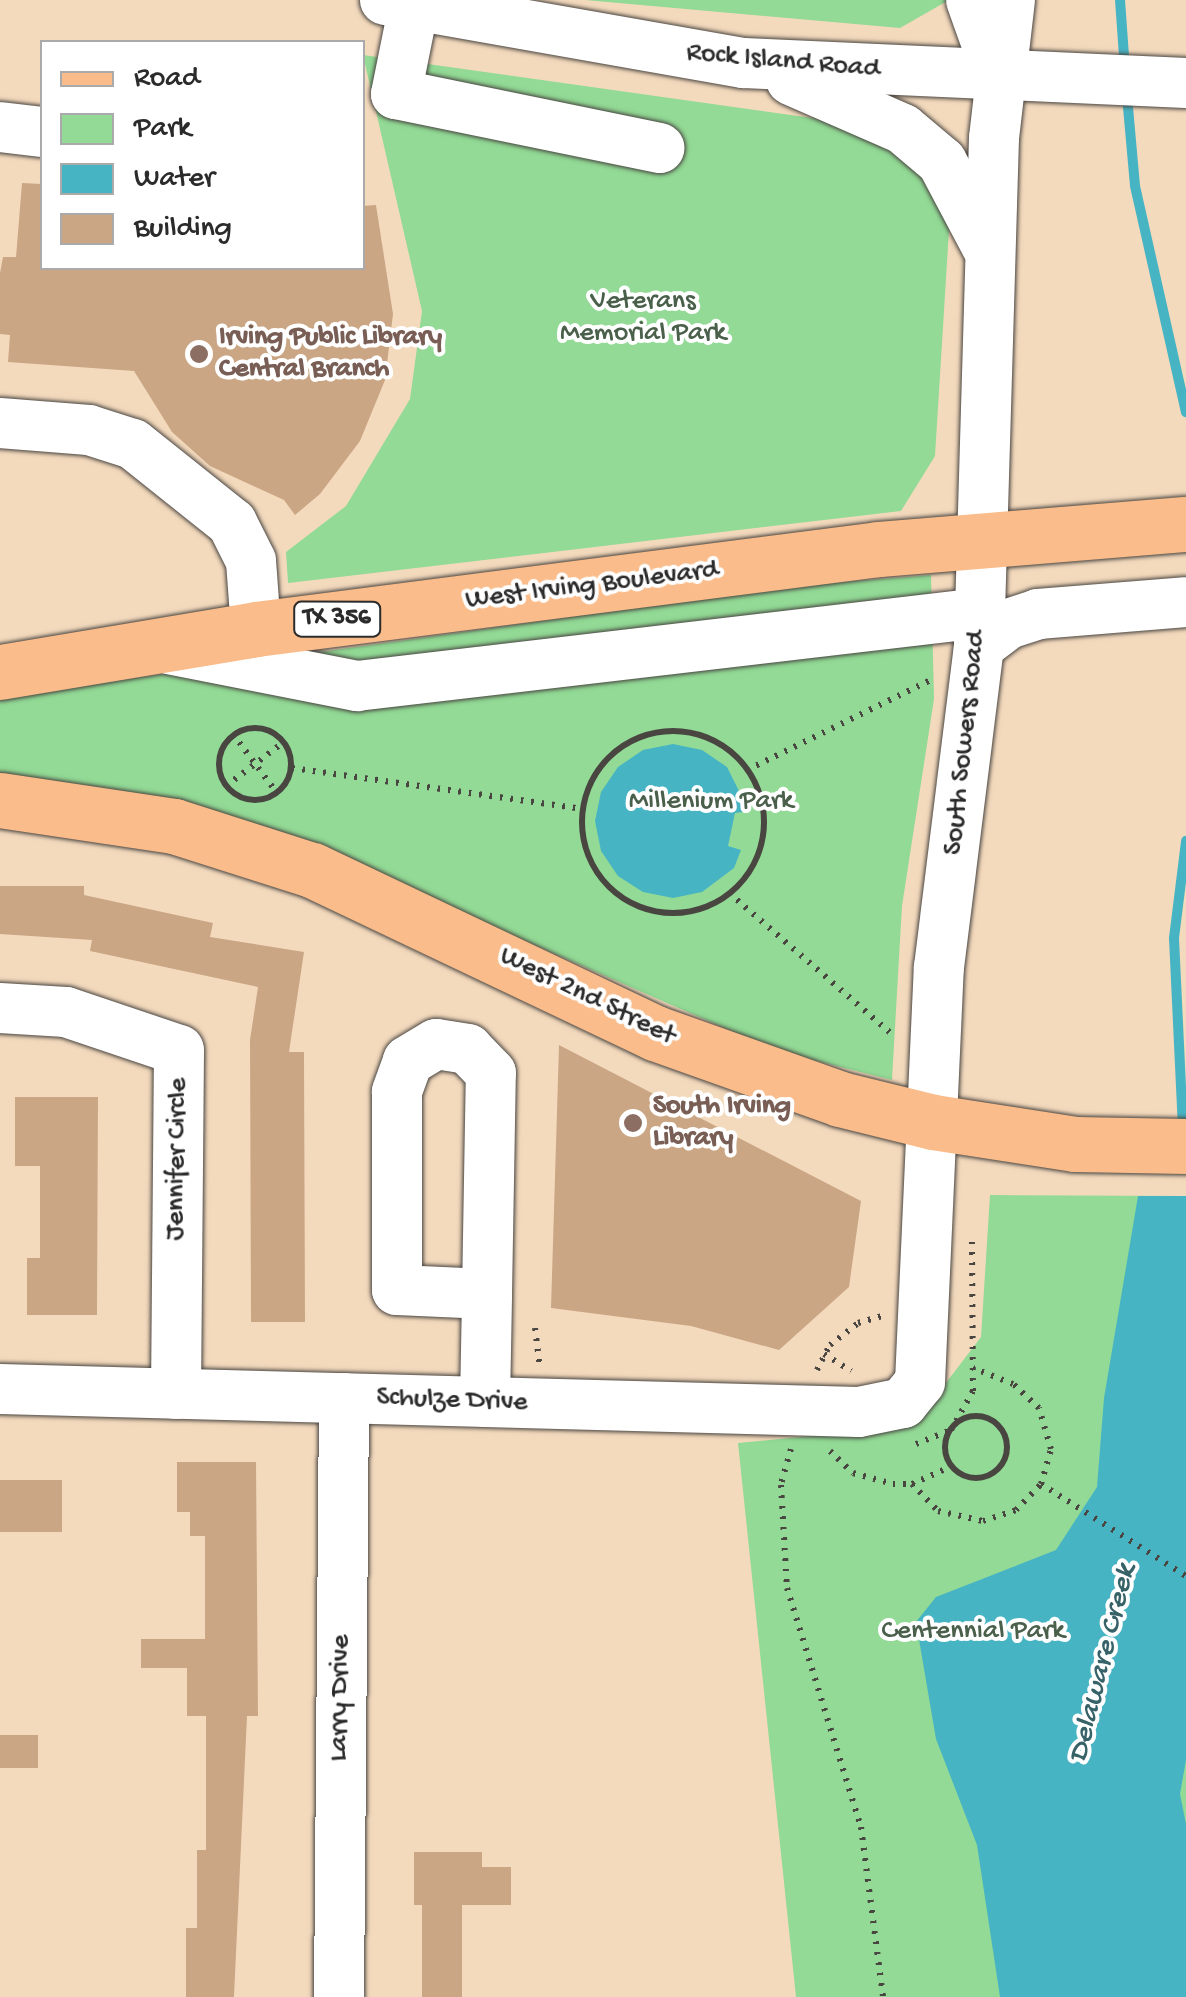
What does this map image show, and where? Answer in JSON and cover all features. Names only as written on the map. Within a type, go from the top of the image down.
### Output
[{"type":"main road","name":"West Irving Boulevard","points":[[0,672],[256,630],[985,536],[1161,526]]},
{"type":"main road","name":"West 2nd Street","points":[[0,800],[174,826],[312,870],[655,1033],[747,1069],[933,1122],[1075,1144],[1186,1146]]},
{"type":"street","points":[[972,0],[998,76]]},
{"type":"street","name":"South Sowers Road","points":[[903,1403],[920,1382],[926,1355],[939,966],[980,629],[989,254],[998,76],[1010,0]]},
{"type":"street","points":[[399,3],[396,94],[660,148]]},
{"type":"street","name":"Rock Island Road","points":[[399,3],[744,63],[1186,83]]},
{"type":"street","points":[[744,63],[850,101],[903,129],[942,162],[976,217],[989,254]]},
{"type":"street","points":[[0,127],[40,132]]},
{"type":"street","points":[[0,423],[88,430],[133,444],[222,514],[251,561],[256,630]]},
{"type":"street","points":[[154,647],[357,686],[980,629],[1038,614],[1162,604]]},
{"type":"street","name":"Jennifer Circle","points":[[0,1008],[66,1012],[179,1050],[176,1394]]},
{"type":"street","points":[[486,1402],[491,1073],[468,1049],[436,1044],[408,1061],[397,1092],[398,1290],[487,1294]]},
{"type":"street","name":"Schulze Drive","points":[[0,1388],[860,1412],[903,1403]]},
{"type":"street","name":"Larry Drive","points":[[339,1997],[344,1398]]},
{"type":"path","points":[[747,770],[936,677]]},
{"type":"path","points":[[260,727],[285,742],[292,768],[277,793],[250,800],[226,786],[219,758],[233,734],[260,727]]},
{"type":"path","points":[[233,734],[277,793]]},
{"type":"path","points":[[651,734],[699,735],[747,770],[759,792],[764,830],[752,866],[729,894],[683,912],[626,900],[588,855],[583,809],[602,765],[651,734]]},
{"type":"path","points":[[226,786],[285,742]]},
{"type":"path","points":[[292,768],[583,809]]},
{"type":"path","points":[[729,894],[892,1034]]},
{"type":"path","points":[[820,1438],[853,1472],[912,1484],[938,1511],[982,1521],[1016,1510],[1041,1484],[1050,1449],[1039,1408],[1014,1384],[973,1368],[972,1234]]},
{"type":"path","points":[[814,1378],[830,1345],[858,1323],[892,1313]]},
{"type":"path","points":[[984,1418],[1001,1429],[1007,1449],[991,1475],[970,1478],[952,1466],[945,1444],[956,1423],[984,1418]]},
{"type":"path","points":[[803,1438],[782,1470],[787,1588],[861,1827],[883,1997]]},
{"type":"path","points":[[912,1484],[952,1466]]},
{"type":"path","points":[[1041,1484],[1186,1576]]},
{"type":"green space","points":[[585,0],[949,0],[900,28]]},
{"type":"green space","name":"Veterans Memorial Park","points":[[365,55],[834,121],[923,161],[950,214],[935,456],[901,511],[288,583],[286,552],[346,506],[410,399],[422,311]]},
{"type":"green space","name":"Millenium Park","points":[[931,575],[934,699],[902,906],[892,1080],[777,1051],[454,910],[0,781],[0,697],[791,586]]},
{"type":"green space","name":"Centennial Park","points":[[990,1195],[1186,1196],[1186,1997],[796,1997],[738,1443],[913,1426],[981,1337]]},
{"type":"water","points":[[673,744],[702,750],[727,767],[749,811],[735,813],[728,846],[741,850],[734,868],[702,892],[673,898],[643,892],[618,876],[601,851],[595,821],[601,792],[618,767],[643,750]]},
{"type":"water","points":[[1138,1196],[1186,1196],[1186,1760],[1180,1794],[1186,1824],[1186,1997],[1000,1997],[977,1845],[936,1739],[916,1622],[936,1597],[1056,1550],[1097,1487],[1104,1398]]},
{"type":"building","name":"Irving Public Library Central Branch","points":[[22,183],[40,184],[40,270],[365,270],[365,206],[376,205],[393,314],[385,380],[360,441],[320,494],[295,515],[284,500],[210,466],[172,432],[134,371],[8,362],[10,335],[0,334],[0,273],[3,257],[16,257]]},
{"type":"building","points":[[0,886],[84,886],[84,895],[213,923],[210,937],[304,952],[289,1052],[304,1052],[305,1322],[251,1322],[250,1040],[258,987],[90,951],[92,940],[0,934]]},
{"type":"building","name":"South Irving Library","points":[[559,1045],[861,1201],[849,1287],[779,1350],[691,1326],[551,1308]]},
{"type":"building","points":[[15,1097],[98,1097],[97,1315],[27,1315],[27,1258],[40,1258],[40,1166],[15,1166]]},
{"type":"building","points":[[177,1462],[256,1462],[258,1716],[247,1716],[234,1997],[186,1997],[186,1928],[197,1928],[197,1850],[206,1850],[206,1716],[187,1716],[187,1668],[141,1668],[141,1639],[205,1639],[205,1536],[190,1536],[190,1512],[177,1512]]},
{"type":"building","points":[[0,1480],[62,1480],[62,1532],[0,1532]]},
{"type":"building","points":[[0,1735],[38,1735],[38,1768],[0,1768]]},
{"type":"building","points":[[414,1852],[482,1852],[482,1867],[511,1867],[511,1905],[462,1905],[462,1997],[422,1997],[422,1905],[414,1905]]},
{"type":"waterway","name":"Delaware Creek","points":[[1120,0],[1125,69]]},
{"type":"waterway","name":"Delaware Creek","points":[[1127,96],[1135,186],[1186,412]]},
{"type":"waterway","name":"Delaware Creek","points":[[1183,1129],[1174,938],[1186,841]]},
{"type":"place","name":"Irving Public Library Central Branch","points":[[199,354]]},
{"type":"place","name":"South Irving Library","points":[[633,1123]]}]
